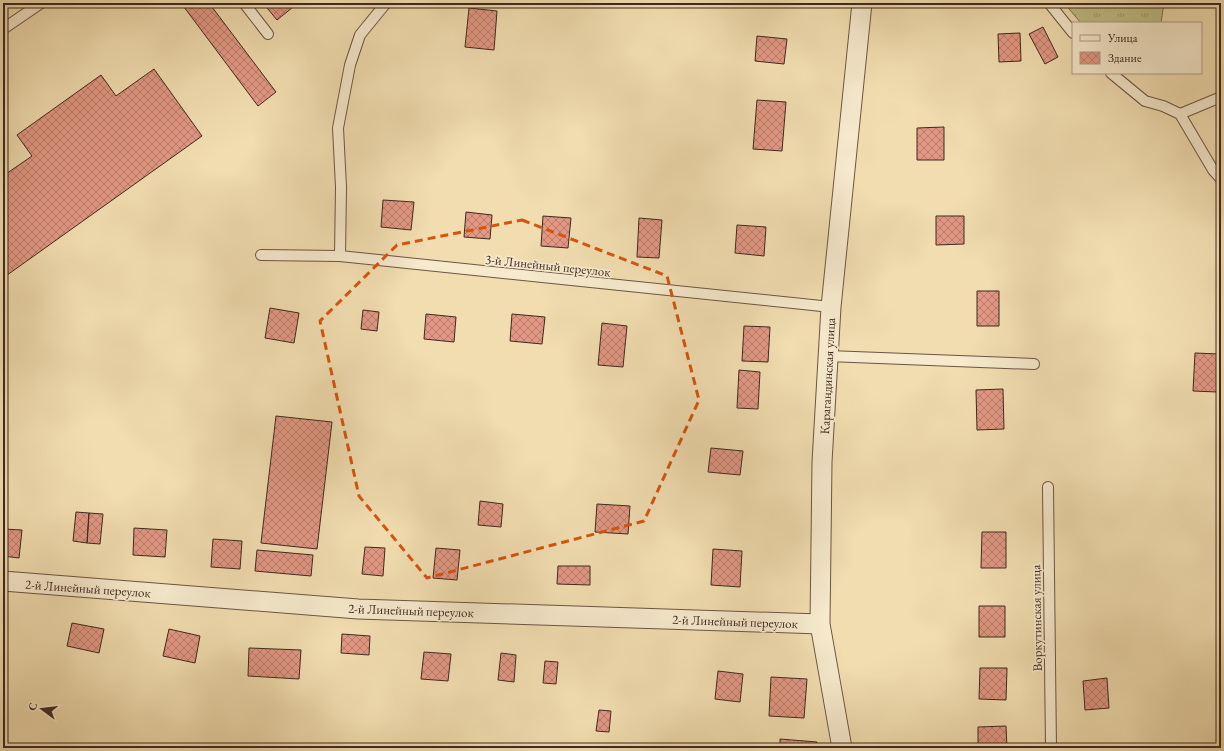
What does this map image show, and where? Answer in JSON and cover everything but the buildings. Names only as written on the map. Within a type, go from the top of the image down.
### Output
[{"type":"street","name":"Карагандинская улица","points":[[842,748],[820,624],[822,462],[831,307],[862,3]]},
{"type":"street","name":"2-й Линейный переулок","points":[[3,581],[358,609],[820,624]]},
{"type":"lane","points":[[3,29],[41,3]]},
{"type":"lane","points":[[244,3],[268,34]]},
{"type":"lane","points":[[340,256],[341,188],[338,128],[350,65],[360,36],[386,3]]},
{"type":"lane","points":[[1049,3],[1072,32]]},
{"type":"lane","points":[[1113,74],[1145,100],[1180,114],[1213,170],[1221,179]]},
{"type":"lane","points":[[1180,114],[1221,97]]},
{"type":"lane","name":"3-й Линейный переулок","points":[[261,255],[340,256],[831,307]]},
{"type":"lane","points":[[828,356],[1034,364]]},
{"type":"lane","name":"Воркутинская улица","points":[[1048,487],[1051,748]]},
{"type":"highlighted area","points":[[522,220],[667,276],[699,400],[644,521],[427,578],[359,496],[320,321],[397,245]]},
{"type":"green space","points":[[1064,3],[1164,3],[1161,22],[1080,22]]}]
